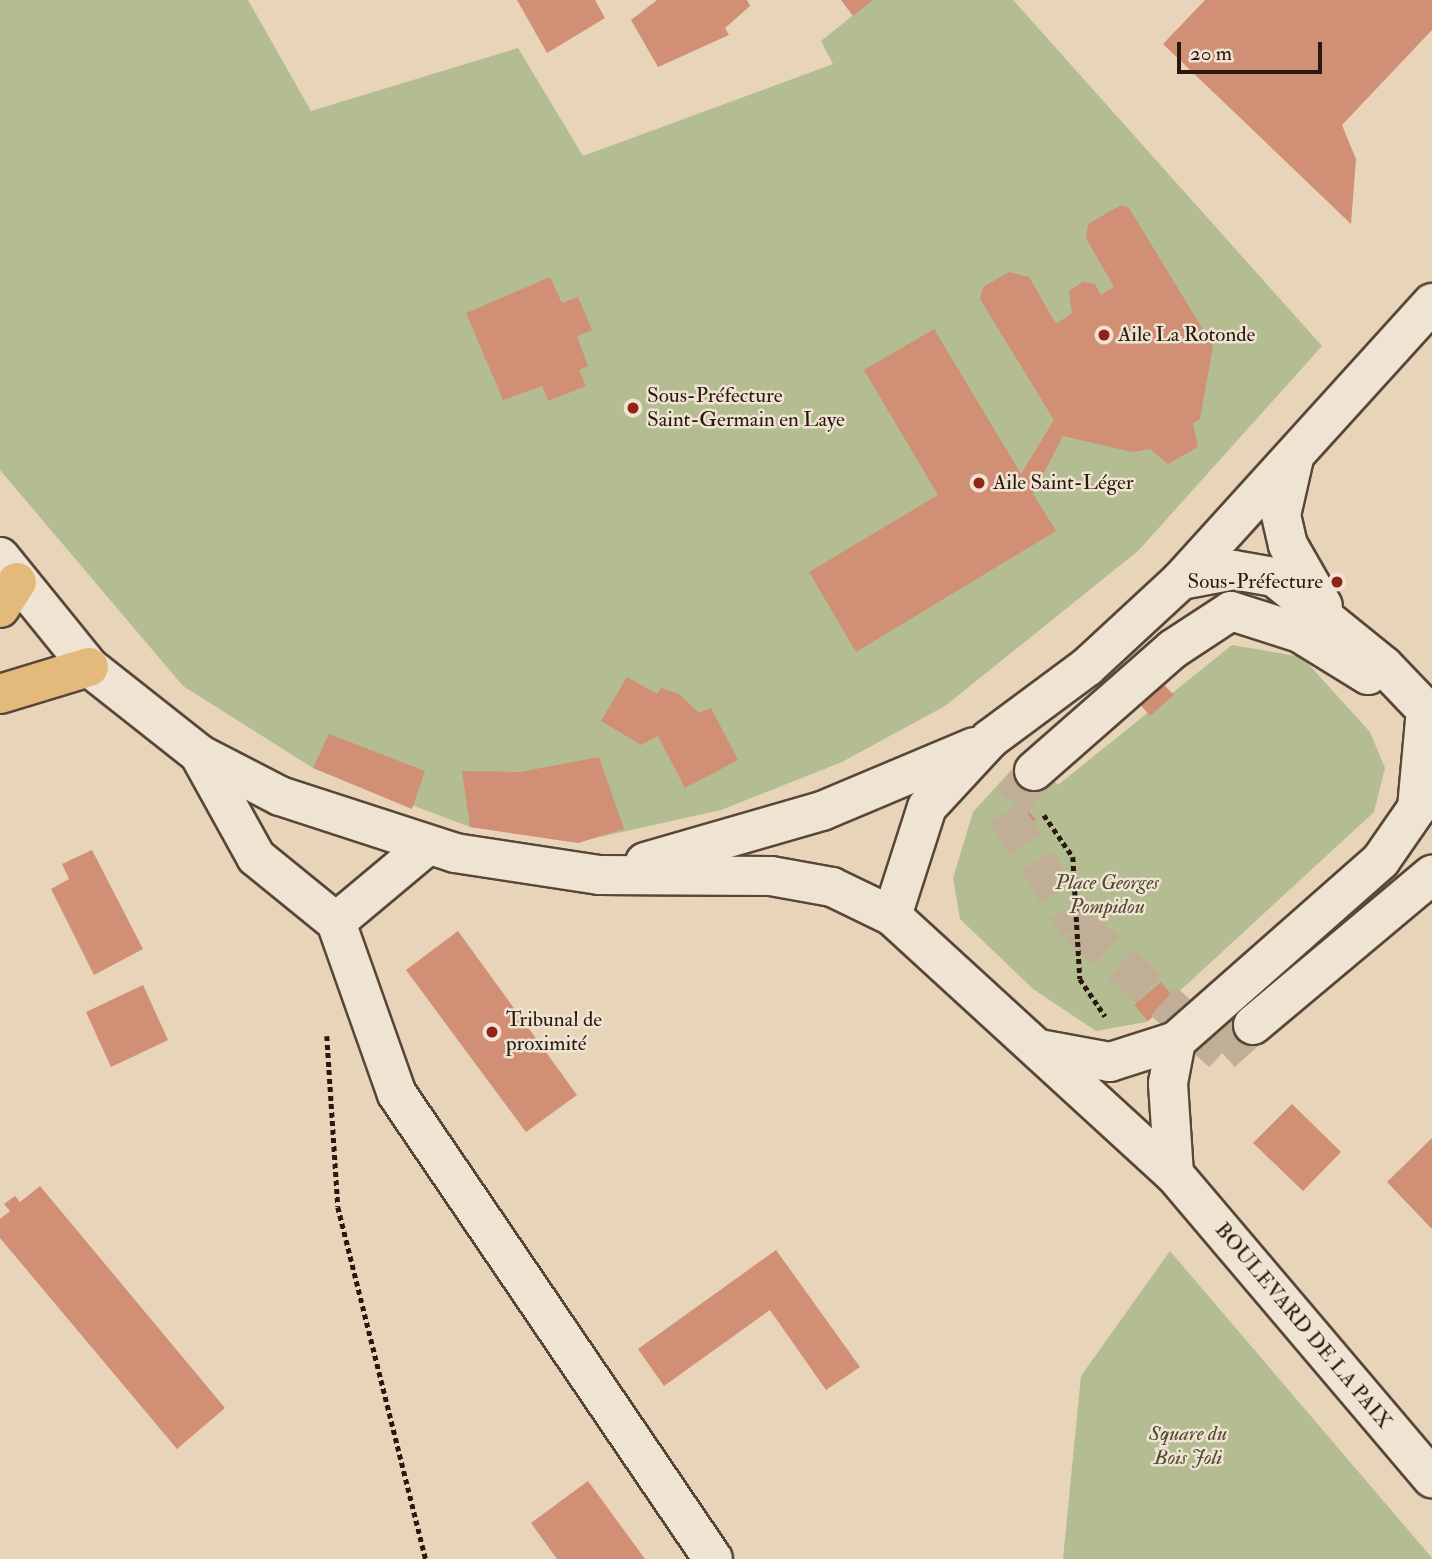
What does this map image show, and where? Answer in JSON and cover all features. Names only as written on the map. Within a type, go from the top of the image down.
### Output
[{"type":"main road","points":[[0,694],[89,667]]},
{"type":"street","points":[[892,916],[927,807],[990,739],[1087,667],[1181,580],[1297,446],[1432,303]]},
{"type":"street","points":[[1297,446],[1280,514],[1288,545],[1327,614],[1429,730]]},
{"type":"street","points":[[1181,580],[1234,570],[1274,576],[1327,614]]},
{"type":"street","points":[[6,582],[89,667],[199,754],[279,796],[428,845],[599,875],[771,876],[832,887],[892,916],[1037,1049],[1110,1062],[1160,1049],[1381,860],[1432,828]]},
{"type":"street","points":[[1034,771],[1173,649],[1231,611],[1300,633],[1429,730]]},
{"type":"street","points":[[1381,860],[1417,808],[1429,730]]},
{"type":"street","points":[[599,875],[822,811],[990,739]]},
{"type":"street","points":[[199,754],[256,857],[336,922],[397,1094],[713,1559]]},
{"type":"street","points":[[336,922],[428,845]]},
{"type":"street","points":[[1252,1024],[1432,875]]},
{"type":"street","name":"BOULEVARD DE LA PAIX","points":[[1037,1049],[1174,1174],[1432,1478]]},
{"type":"street","points":[[1160,1049],[1168,1083],[1174,1174]]},
{"type":"path","points":[[1040,808],[1073,856],[1080,979],[1113,1028],[1160,1049]]},
{"type":"path","points":[[327,1029],[338,1207],[426,1559]]},
{"type":"green space","name":"Sous-Préfecture Saint-Germain en Laye","points":[[0,0],[248,0],[311,111],[518,48],[583,156],[833,64],[821,41],[872,0],[1013,0],[1322,346],[1138,551],[945,706],[842,762],[721,810],[586,840],[470,827],[313,768],[183,686],[0,470]]},
{"type":"green space","name":"Place Georges Pompidou","points":[[1232,645],[1302,657],[1370,732],[1385,768],[1374,812],[1146,1022],[1096,1031],[1033,989],[960,919],[953,878],[973,812],[1026,754],[1058,785]]},
{"type":"green space","name":"Square du Bois Joli","points":[[1170,1251],[1432,1559],[1063,1559],[1081,1376]]},
{"type":"building","points":[[517,0],[595,0],[605,18],[547,53]]},
{"type":"building","points":[[657,0],[747,0],[750,6],[725,28],[729,35],[658,67],[631,20]]},
{"type":"building","points":[[841,0],[873,0],[853,16]]},
{"type":"building","points":[[1205,0],[1432,0],[1432,30],[1342,125],[1356,159],[1351,224],[1163,44]]},
{"type":"building","points":[[1121,205],[1129,208],[1213,346],[1200,419],[1193,423],[1198,447],[1168,464],[1150,449],[1132,452],[1063,436],[1033,494],[1056,531],[856,652],[809,572],[938,495],[864,370],[934,329],[1021,474],[1054,420],[980,299],[983,287],[1009,272],[1029,277],[1056,324],[1072,313],[1069,291],[1083,282],[1095,284],[1101,295],[1114,287],[1086,238],[1088,224]]},
{"type":"building","points":[[550,277],[562,303],[578,297],[592,330],[577,336],[588,366],[579,370],[586,386],[548,401],[542,386],[503,400],[466,313]]},
{"type":"building","points":[[627,677],[657,694],[661,688],[679,694],[699,713],[711,708],[738,760],[685,788],[658,736],[641,745],[601,721]]},
{"type":"building","points":[[1163,684],[1174,695],[1150,716],[1140,704]]},
{"type":"building","points":[[329,734],[425,771],[412,809],[313,768]]},
{"type":"building","points":[[599,757],[624,829],[578,843],[470,827],[462,771],[520,772]]},
{"type":"building","points":[[1021,804],[1036,819],[1024,828],[1010,813]]},
{"type":"building","points":[[92,850],[143,949],[94,975],[51,889],[69,879],[62,864]]},
{"type":"building","name":"Tribunal de proximité","points":[[458,931],[577,1095],[526,1132],[406,970]]},
{"type":"building","points":[[1161,982],[1174,998],[1148,1021],[1134,1005]]},
{"type":"building","points":[[143,985],[168,1040],[111,1067],[86,1012]]},
{"type":"building","points":[[1292,1104],[1341,1152],[1303,1191],[1253,1143]]},
{"type":"building","points":[[1432,1138],[1432,1229],[1387,1182]]},
{"type":"building","points":[[40,1186],[225,1408],[177,1449],[0,1238],[0,1219],[10,1211],[4,1204],[15,1196],[20,1202]]},
{"type":"building","points":[[776,1250],[860,1367],[826,1390],[770,1310],[664,1386],[638,1349]]},
{"type":"building","points":[[588,1481],[645,1559],[557,1559],[531,1523]]},
{"type":"tunnel","points":[[1034,771],[1005,813],[1078,926],[1222,1053],[1253,1025]]},
{"type":"place","name":"Aile La Rotonde","points":[[1104,335]]},
{"type":"place","name":"Sous-Préfecture Saint-Germain en Laye","points":[[633,408]]},
{"type":"place","name":"Aile Saint-Léger","points":[[979,483]]},
{"type":"place","name":"Sous-Préfecture","points":[[1337,582]]},
{"type":"place","name":"Tribunal de proximité","points":[[492,1032]]}]
